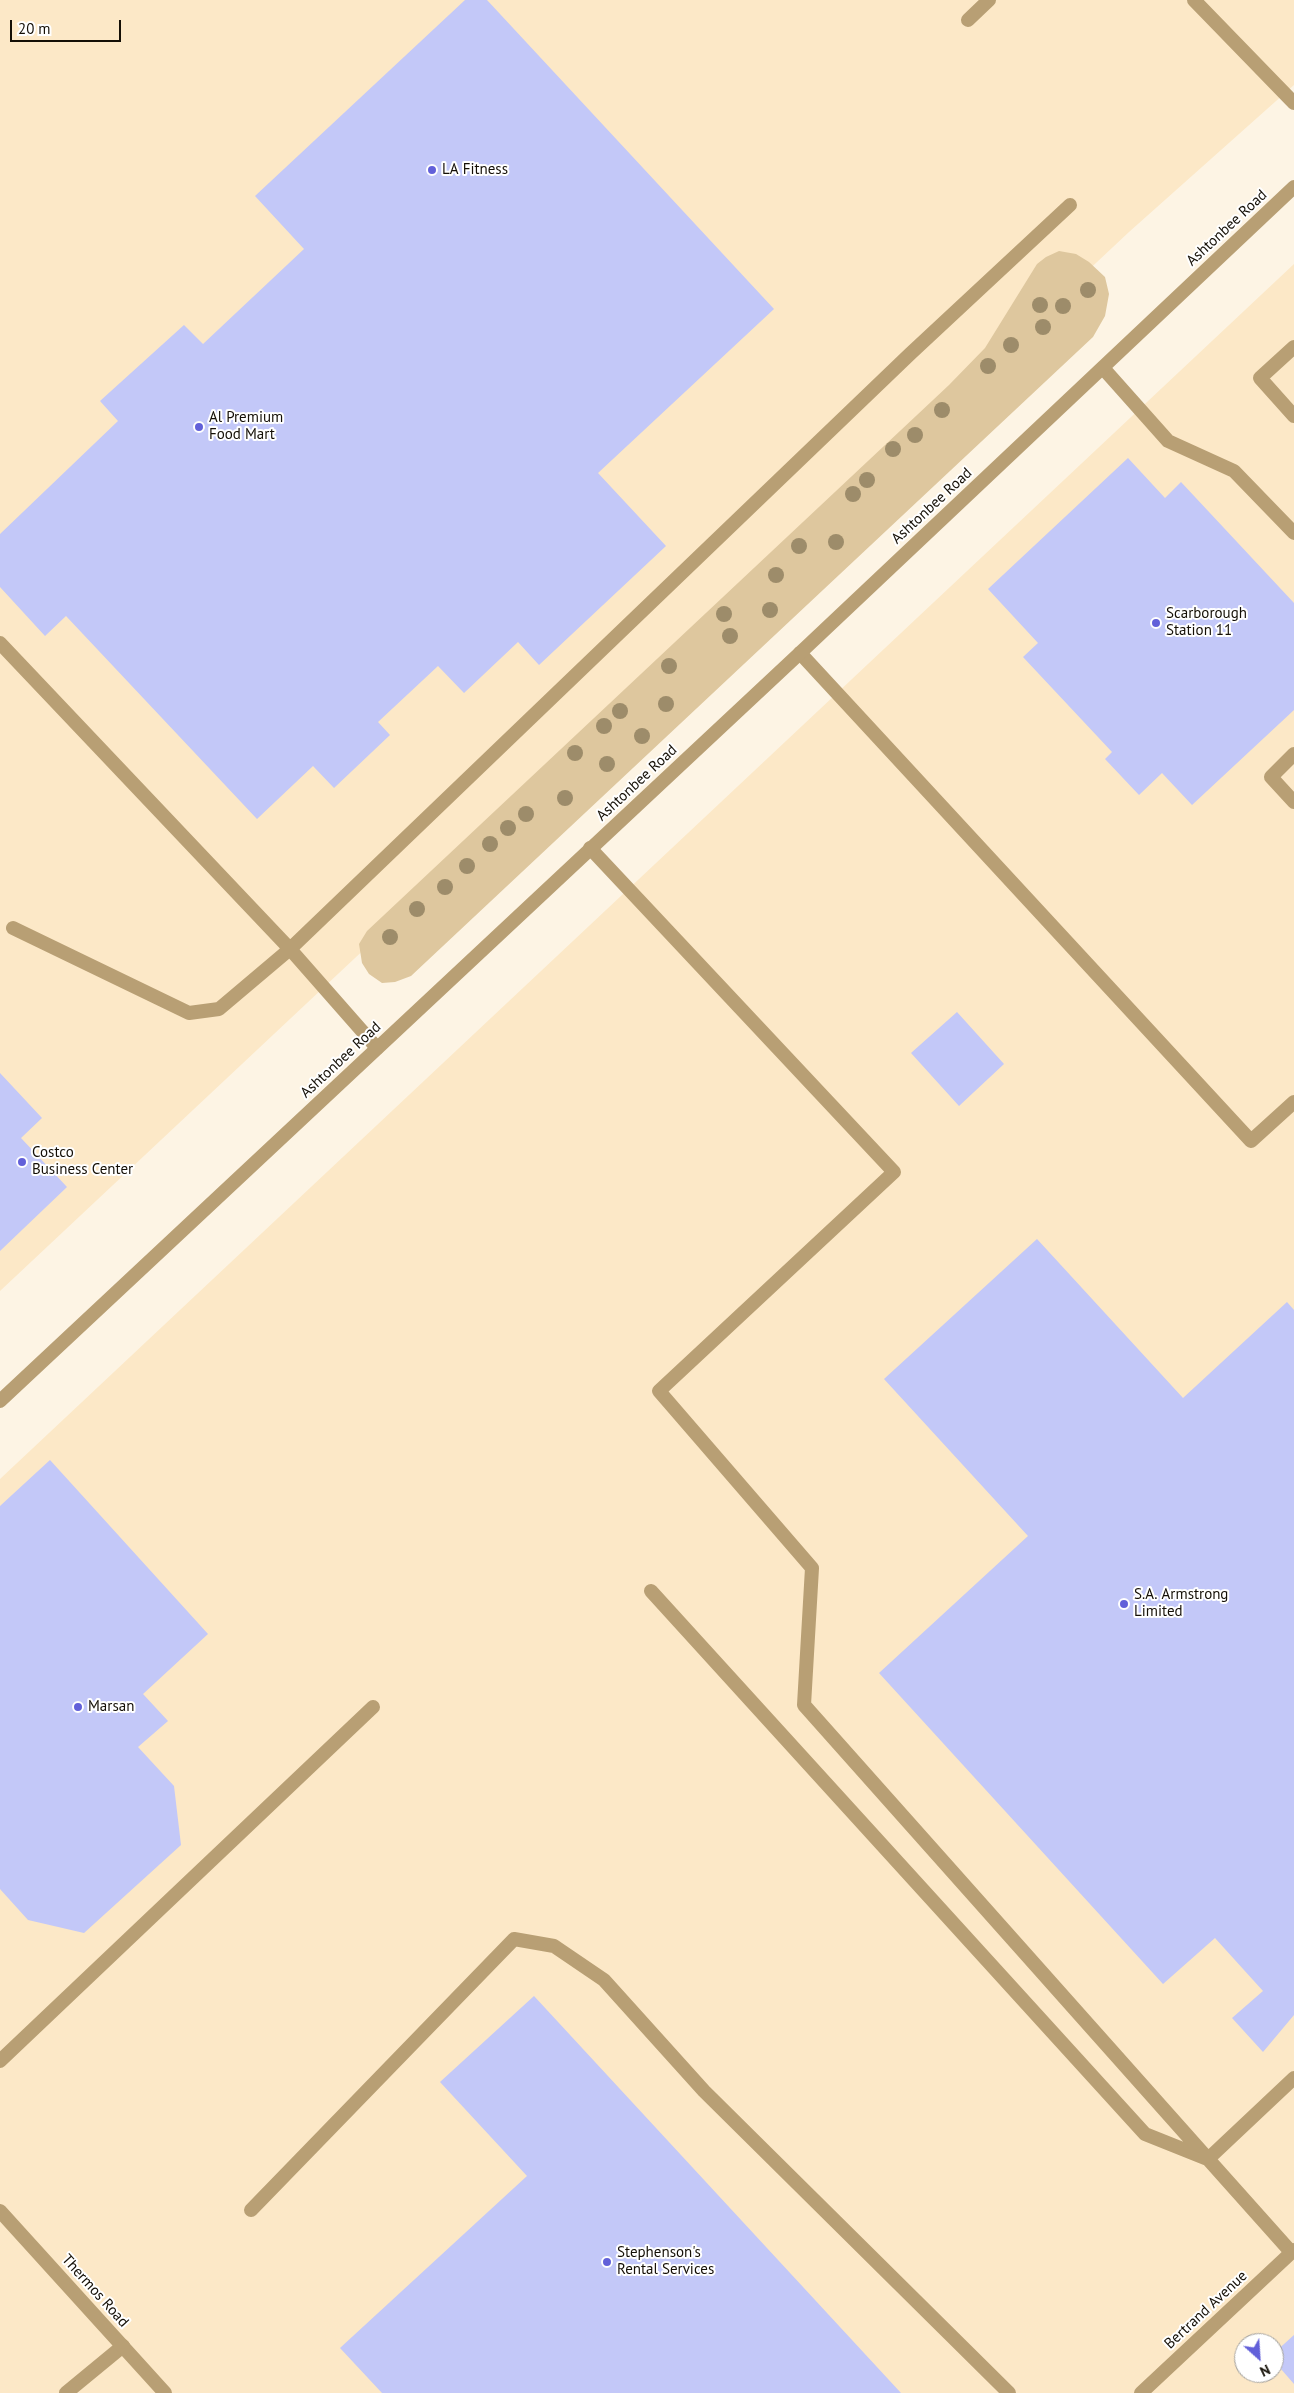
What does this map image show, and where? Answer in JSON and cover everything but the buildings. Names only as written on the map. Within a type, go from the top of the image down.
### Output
[{"type":"street","points":[[968,20],[989,0]]},
{"type":"street","points":[[1194,0],[1294,103]]},
{"type":"street","name":"Ashtonbee Road","points":[[0,1401],[800,653],[1294,187]]},
{"type":"street","points":[[12,928],[189,1013],[219,1009],[290,949],[910,354],[1070,205]]},
{"type":"street","points":[[1294,347],[1260,378],[1294,416]]},
{"type":"street","points":[[1103,368],[1168,441],[1234,471],[1294,533]]},
{"type":"street","points":[[0,643],[290,949],[377,1048]]},
{"type":"street","points":[[800,653],[1251,1141],[1294,1102]]},
{"type":"street","points":[[1294,754],[1271,777],[1294,802]]},
{"type":"street","points":[[590,848],[894,1172],[659,1391],[812,1568],[804,1705],[1208,2159],[1293,2251]]},
{"type":"street","points":[[651,1590],[1145,2134],[1208,2159]]},
{"type":"street","points":[[0,2061],[373,1707]]},
{"type":"street","points":[[251,2210],[514,1939],[554,1946],[604,1980],[704,2091],[1009,2393]]},
{"type":"street","points":[[1208,2159],[1294,2078]]},
{"type":"street","name":"Thermos Road","points":[[0,2211],[165,2393]]},
{"type":"street","name":"Bertrand Avenue","points":[[1141,2393],[1293,2251]]},
{"type":"street","points":[[66,2393],[123,2346]]},
{"type":"shaded area","points":[[0,0],[1294,0],[1294,85],[1129,232],[0,1291]]},
{"type":"shaded area","points":[[1059,251],[1076,254],[1089,262],[1105,277],[1109,294],[1105,316],[1093,337],[411,976],[395,982],[382,983],[369,974],[362,963],[359,944],[367,931],[949,385],[985,348],[1037,264]]},
{"type":"shaded area","points":[[1294,264],[1294,2393],[0,2393],[0,1479]]},
{"type":"place","name":"LA Fitness","points":[[432,170]]},
{"type":"place","name":"Al Premium Food Mart","points":[[199,427]]},
{"type":"place","name":"Scarborough Station 11","points":[[1156,623]]},
{"type":"place","name":"Costco Business Center","points":[[22,1162]]},
{"type":"place","name":"S.A. Armstrong Limited","points":[[1124,1604]]},
{"type":"place","name":"Marsan","points":[[78,1707]]},
{"type":"place","name":"Stephenson's Rental Services","points":[[607,2262]]}]
